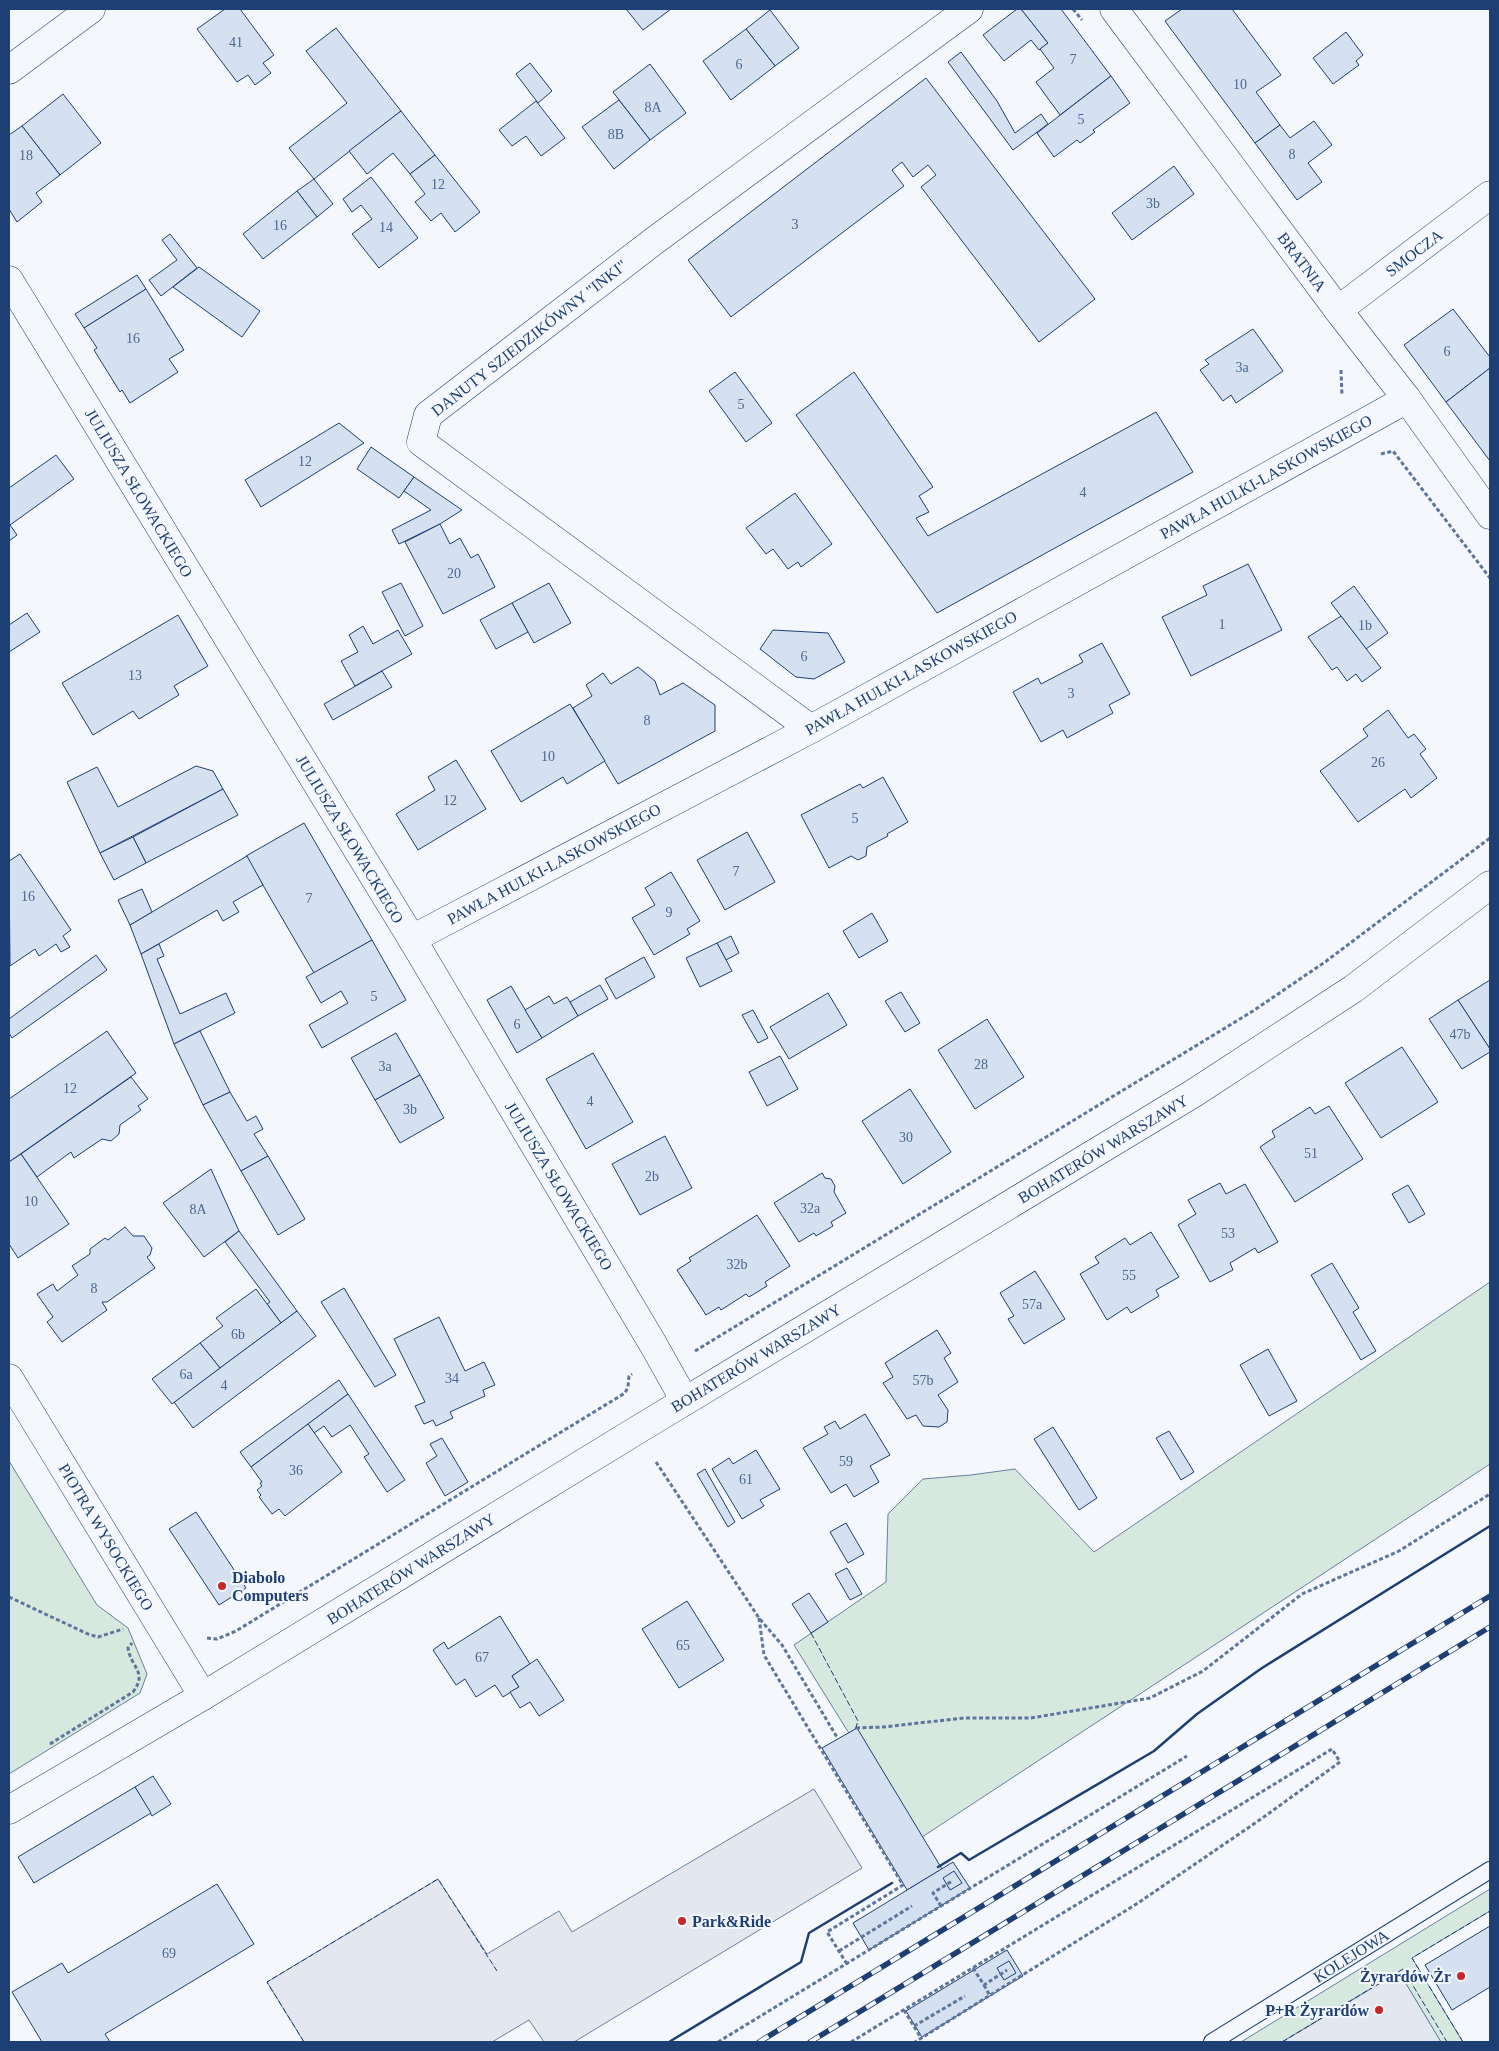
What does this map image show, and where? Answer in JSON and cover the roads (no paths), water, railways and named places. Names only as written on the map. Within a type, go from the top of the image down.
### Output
[{"type":"street","points":[[9,70],[91,9]]},
{"type":"street","name":"DANUTY SZIEDZIKÓWNY \"INKI\"","points":[[811,728],[421,442],[428,415],[654,241],[969,9]]},
{"type":"street","name":"BRATNIA","points":[[1114,9],[1338,310],[1407,399],[1490,515]]},
{"type":"street","name":"SMOCZA","points":[[1338,310],[1490,195]]},
{"type":"street","name":"JULIUSZA SŁOWACKIEGO","points":[[9,280],[412,939],[662,1358],[685,1401]]},
{"type":"street","name":"PAWŁA HULKI-LASKOWSKIEGO","points":[[412,939],[811,728],[1407,399]]},
{"type":"street","name":"BOHATERÓW WARSZAWY","points":[[9,1810],[203,1696],[1194,1093],[1353,989],[1490,885]]},
{"type":"street","name":"PIOTRA WYSOCKIEGO","points":[[9,1378],[203,1696]]},
{"type":"lane","name":"KOLEJOWA","points":[[1212,2042],[1490,1870]]},
{"type":"railway","points":[[759,2042],[1490,1596]]},
{"type":"railway","points":[[810,2042],[1490,1627]]},
{"type":"place","name":"Diabolo Computers","points":[[222,1586]]},
{"type":"place","name":"Park&Ride","points":[[682,1921]]},
{"type":"place","name":"Żyrardów Żr","points":[[1461,1976]]},
{"type":"place","name":"P+R Żyrardów","points":[[1379,2010]]}]
